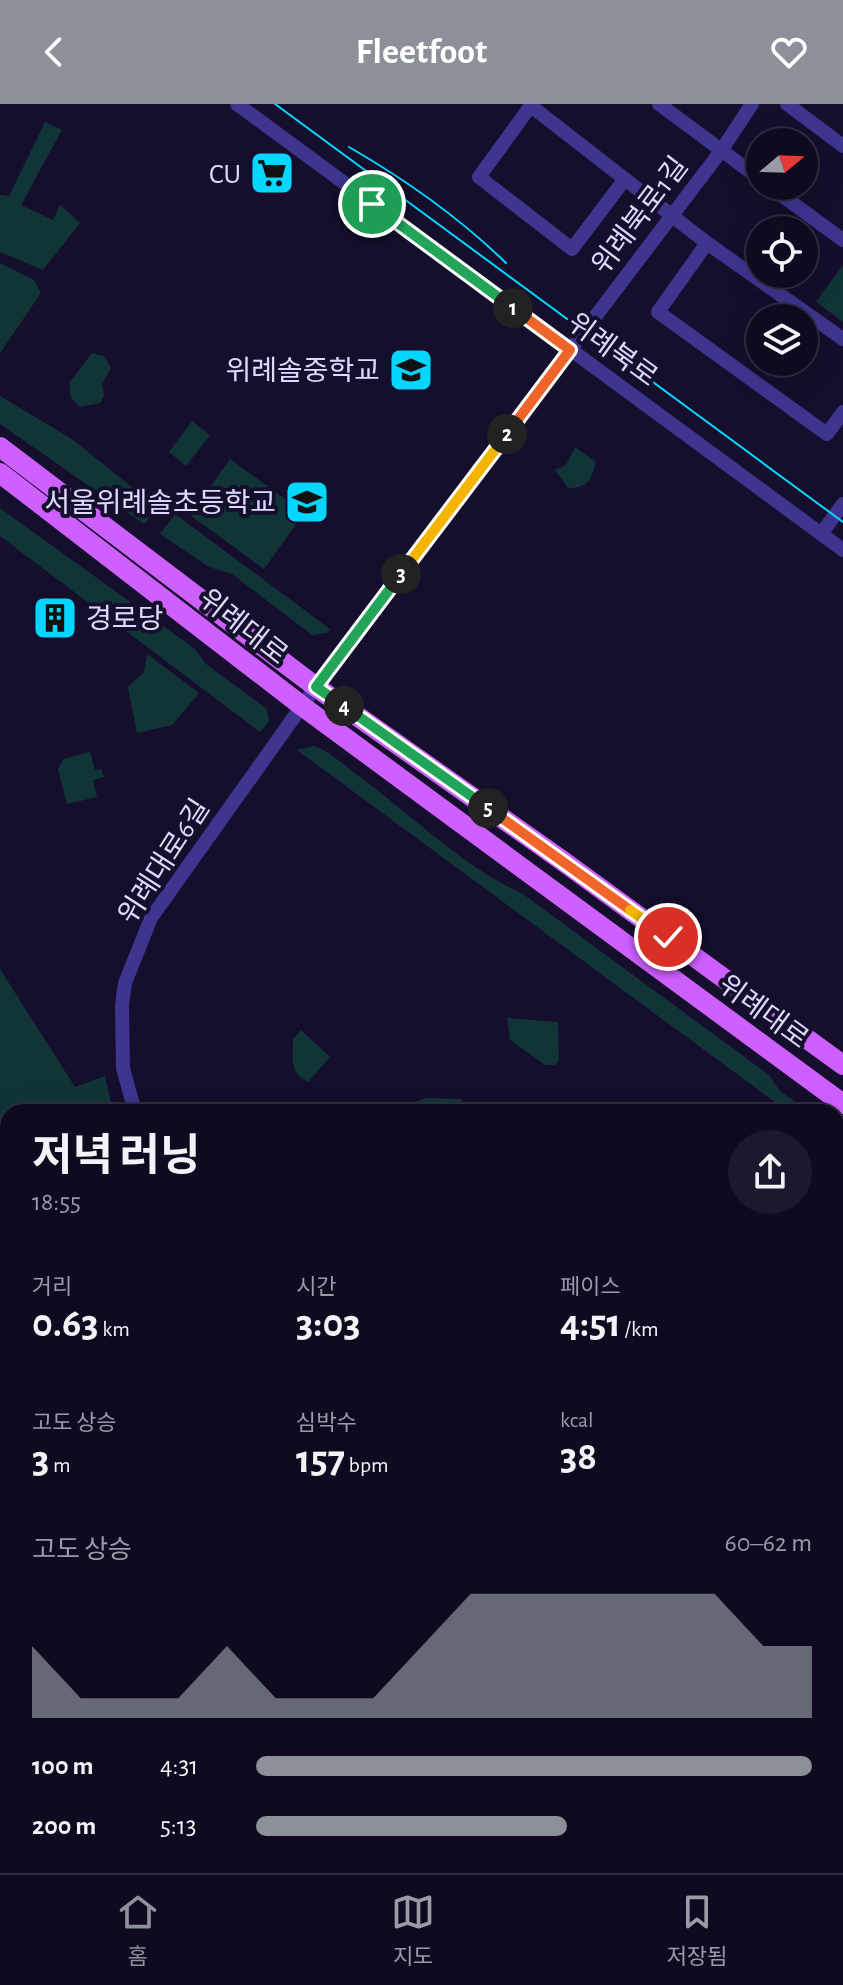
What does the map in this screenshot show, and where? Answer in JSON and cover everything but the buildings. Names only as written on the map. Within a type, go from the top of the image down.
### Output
[{"type":"main road","name":"위례대로","points":[[0,447],[316,687],[843,1065]]},
{"type":"main road","name":"위례대로","points":[[0,473],[302,706],[843,1104]]},
{"type":"street","name":"위례북로","points":[[237,104],[843,550]]},
{"type":"street","name":"위례북로1길","points":[[659,104],[746,169]]},
{"type":"street","name":"위례북로1길","points":[[316,687],[721,151],[752,104]]},
{"type":"street","points":[[787,104],[843,146]]},
{"type":"street","name":"위례북로1길","points":[[532,105],[479,177],[572,249],[625,179]]},
{"type":"street","points":[[532,105],[707,243],[843,339]]},
{"type":"street","points":[[788,200],[843,240]]},
{"type":"street","points":[[707,243],[658,312],[827,434],[843,412]]},
{"type":"street","points":[[821,534],[843,504]]},
{"type":"street","name":"위례대로6길","points":[[133,1104],[123,1068],[122,1005],[125,983],[140,938],[166,895],[316,687]]},
{"type":"green space","points":[[45,122],[62,130],[21,205],[53,220],[60,205],[80,223],[43,270],[0,252],[0,195],[9,196]]},
{"type":"green space","points":[[0,263],[34,280],[41,293],[0,353]]},
{"type":"green space","points":[[843,265],[843,322],[816,302]]},
{"type":"green space","points":[[92,353],[104,356],[111,368],[102,384],[104,396],[100,403],[80,407],[71,398],[69,383]]},
{"type":"green space","points":[[0,396],[72,439],[158,508],[144,524],[0,424]]},
{"type":"green space","points":[[192,421],[210,435],[186,466],[169,452]]},
{"type":"green space","points":[[575,447],[596,462],[588,482],[568,488],[555,470],[566,465]]},
{"type":"green space","points":[[230,459],[304,513],[264,569],[190,515]]},
{"type":"green space","points":[[0,508],[195,649],[206,664],[267,709],[269,722],[260,732],[0,536]]},
{"type":"green space","points":[[175,514],[330,629],[327,633],[312,635],[232,574],[209,567],[160,534]]},
{"type":"green space","points":[[147,654],[199,693],[172,725],[137,733],[128,687],[144,672]]},
{"type":"green space","points":[[314,746],[338,760],[479,870],[523,894],[769,1075],[780,1091],[794,1101],[792,1104],[777,1104],[297,750]]},
{"type":"green space","points":[[90,752],[95,770],[101,769],[104,777],[93,780],[97,797],[67,804],[58,769],[63,759]]},
{"type":"green space","points":[[0,969],[75,1087],[105,1076],[111,1104],[0,1104]]},
{"type":"green space","points":[[507,1018],[558,1022],[559,1060],[555,1065],[545,1065],[510,1040]]},
{"type":"green space","points":[[301,1030],[330,1057],[308,1082],[298,1074],[293,1064],[293,1039]]},
{"type":"green space","points":[[426,1098],[461,1099],[461,1104],[415,1102]]},
{"type":"tram line","points":[[275,104],[843,522]]},
{"type":"tram line","points":[[349,147],[431,200],[506,263]]},
{"type":"place","name":"CU","points":[[272,173]]},
{"type":"place","name":"위례솔중학교","points":[[411,370]]},
{"type":"place","name":"서울위례솔초등학교","points":[[307,502]]},
{"type":"place","name":"경로당","points":[[55,618]]},
{"type":"route","points":[[372,204],[570,350],[316,687],[668,937]]}]
